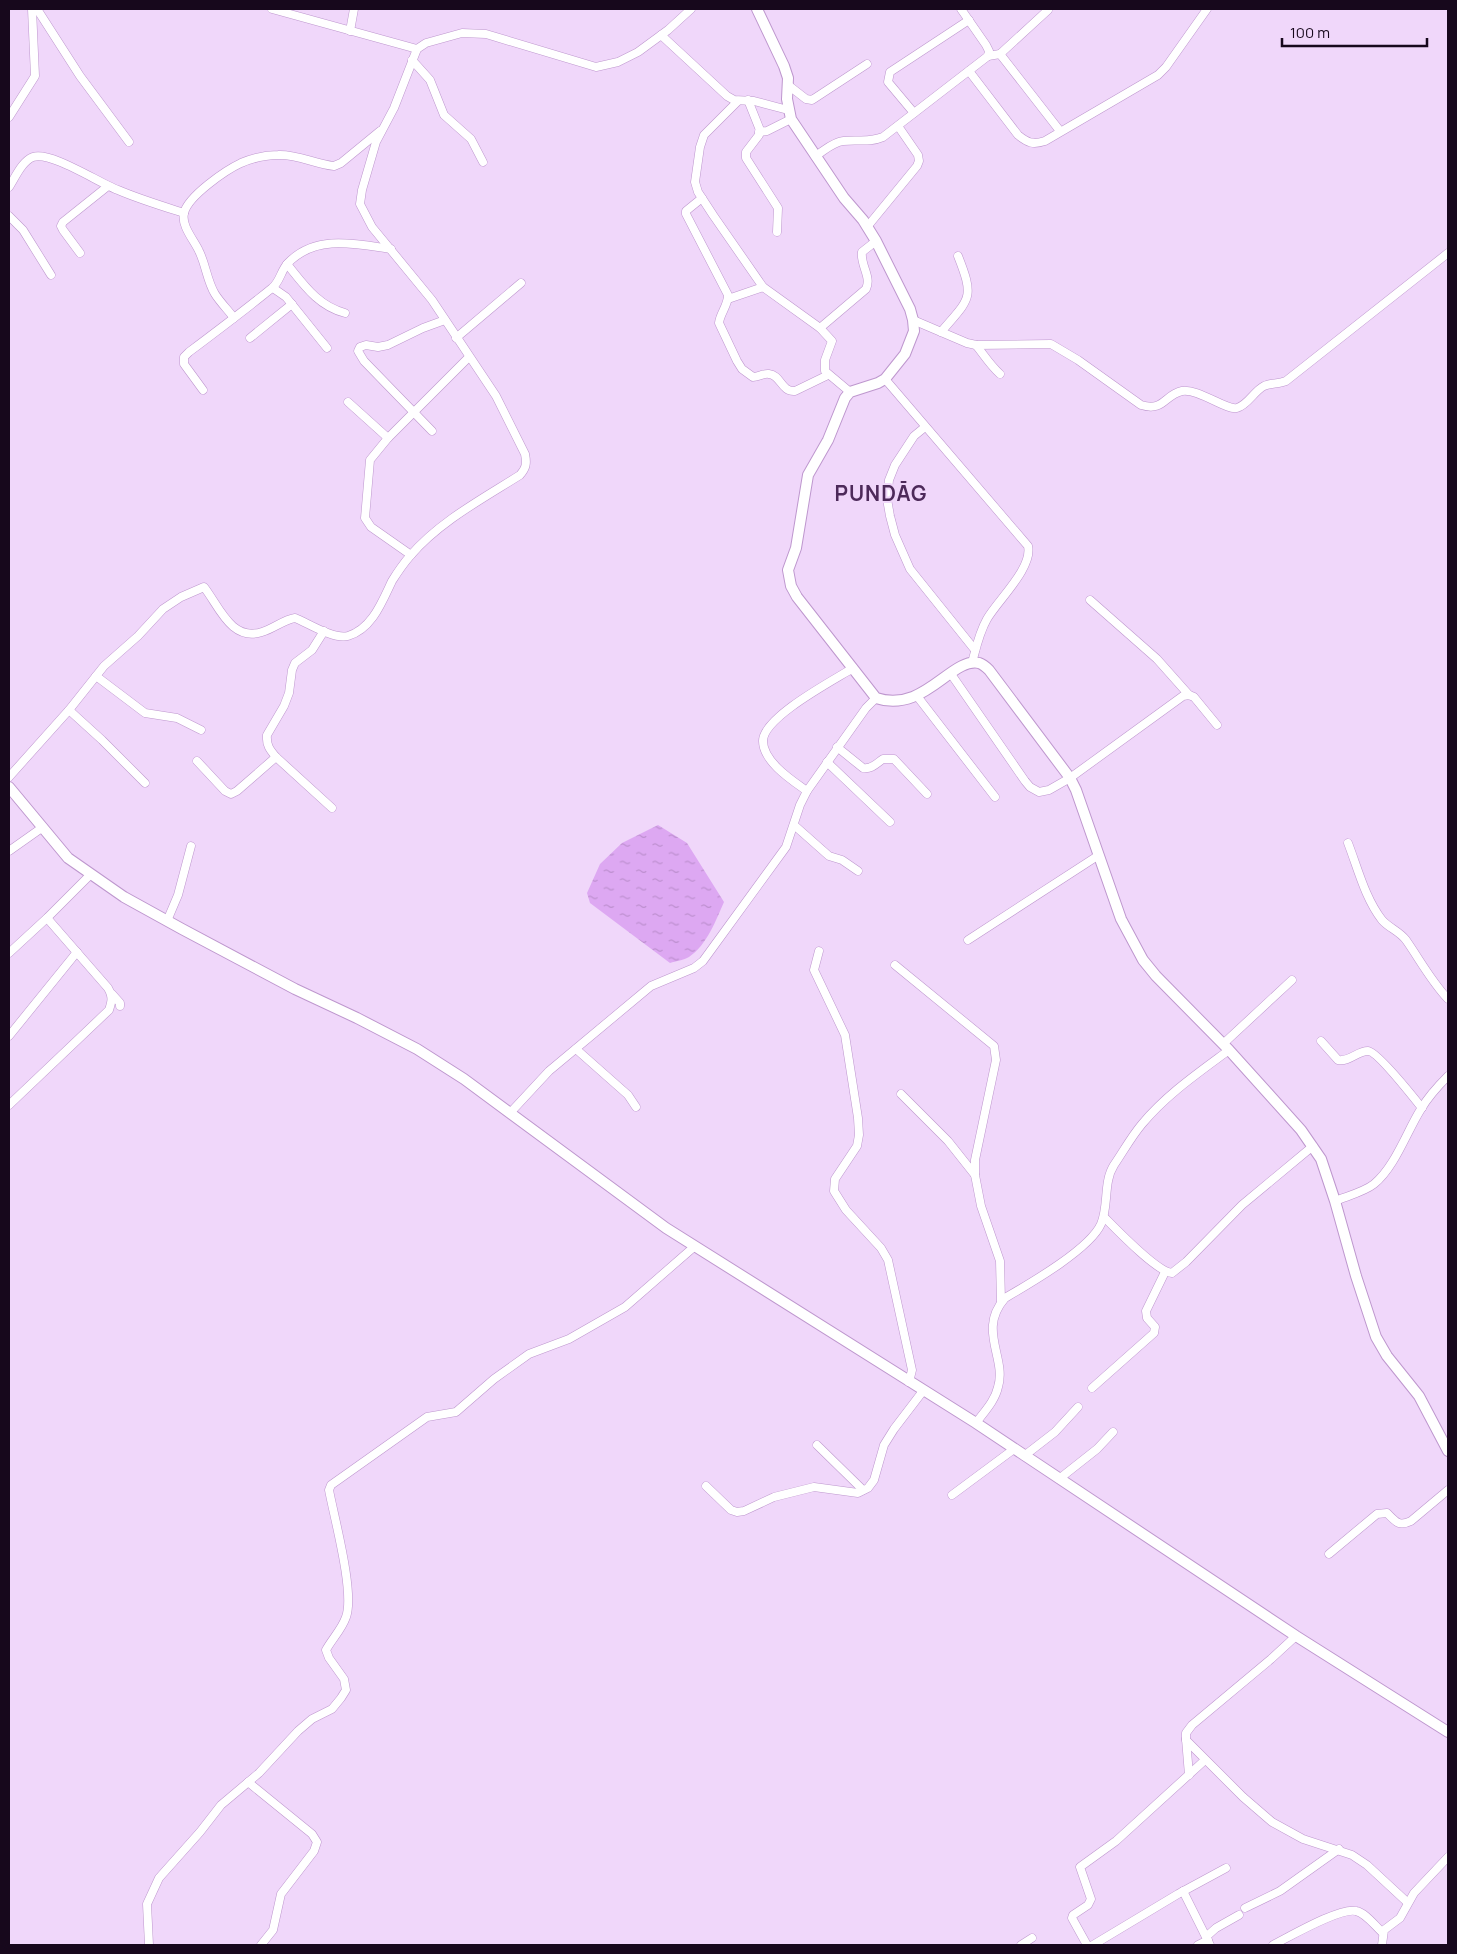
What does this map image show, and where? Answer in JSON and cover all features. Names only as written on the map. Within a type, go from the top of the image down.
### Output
[{"type":"street","points":[[9,117],[35,76],[32,9]]},
{"type":"street","points":[[37,9],[80,76],[129,142]]},
{"type":"street","points":[[272,9],[417,49]]},
{"type":"street","points":[[350,31],[354,9]]},
{"type":"street","points":[[9,778],[69,710],[96,676],[163,609],[181,597],[203,587],[205,588],[230,624],[243,633],[262,632],[295,618],[342,637],[362,629],[371,619],[393,579],[411,555],[437,531],[526,469],[525,454],[496,396],[468,358],[432,300],[372,227],[360,204],[362,190],[376,142],[394,108],[417,49],[434,40],[462,33],[486,34],[596,67],[618,62],[638,52],[691,9]]},
{"type":"street","points":[[757,9],[784,66],[788,84],[790,114],[815,156],[844,198],[867,226],[902,292],[914,320],[911,342],[905,354],[885,379],[878,384],[862,387],[850,392],[845,398],[830,435],[808,475],[796,548],[788,570],[788,578],[797,597],[876,698],[883,701],[917,696],[963,666],[972,663],[980,664],[989,670],[1070,778],[1076,790],[1121,919],[1143,960],[1226,1047],[1314,1146],[1321,1159],[1335,1201],[1356,1276],[1376,1337],[1387,1356],[1420,1396],[1448,1451]]},
{"type":"street","points":[[961,9],[986,45],[989,51],[988,56]]},
{"type":"street","points":[[969,71],[1018,135],[1026,142],[1036,144],[1045,141],[1158,76],[1207,9]]},
{"type":"street","points":[[815,156],[836,143],[843,141],[874,141],[883,137],[988,56],[1000,54],[1048,10]]},
{"type":"street","points":[[914,113],[888,82],[890,72],[969,20]]},
{"type":"street","points":[[661,35],[727,96],[738,101],[748,100],[790,114]]},
{"type":"street","points":[[1000,54],[1060,131]]},
{"type":"street","points":[[412,60],[430,80],[444,115],[471,139],[483,162]]},
{"type":"street","points":[[788,84],[806,98],[812,100],[867,64]]},
{"type":"street","points":[[748,100],[759,132]]},
{"type":"street","points":[[738,101],[704,135],[701,141],[696,182],[702,198],[763,287],[820,328],[832,341],[824,366],[828,375],[850,392]]},
{"type":"street","points":[[759,132],[767,132],[790,114]]},
{"type":"street","points":[[867,226],[920,161],[898,126]]},
{"type":"street","points":[[234,318],[210,284],[199,251],[186,229],[184,213],[189,202],[203,189],[239,164],[256,157],[279,154],[325,165],[337,165],[383,129]]},
{"type":"street","points":[[759,132],[746,152],[746,158],[778,208],[777,232]]},
{"type":"street","points":[[9,187],[28,160],[36,157],[59,161],[108,186],[184,213]]},
{"type":"street","points":[[80,253],[63,230],[62,222],[108,186]]},
{"type":"street","points":[[702,198],[686,211],[686,214],[712,263],[728,299],[719,323],[737,361],[747,374],[753,377],[769,374],[774,376],[790,392],[828,375]]},
{"type":"street","points":[[9,216],[23,230],[51,275]]},
{"type":"street","points":[[820,328],[866,289],[868,279],[862,262],[862,252],[876,241]]},
{"type":"street","points":[[203,390],[184,364],[184,357],[273,288],[287,264],[305,250],[325,243],[391,249]]},
{"type":"street","points":[[914,320],[967,343],[976,345],[1051,344],[1141,405],[1147,407],[1159,406],[1175,394],[1187,391],[1232,408],[1237,408],[1264,386],[1286,381],[1448,253]]},
{"type":"street","points":[[941,332],[966,302],[969,292],[968,280],[958,256]]},
{"type":"street","points":[[287,264],[317,299],[333,310],[345,313]]},
{"type":"street","points":[[456,338],[521,282]]},
{"type":"street","points":[[728,299],[763,287]]},
{"type":"street","points":[[273,288],[292,304],[327,348]]},
{"type":"street","points":[[966,302],[973,306]]},
{"type":"street","points":[[250,338],[292,304]]},
{"type":"street","points":[[432,431],[364,361],[358,351],[360,347],[366,345],[378,347],[388,345],[444,320]]},
{"type":"street","points":[[976,345],[985,355],[988,363],[1000,374]]},
{"type":"street","points":[[411,555],[371,526],[365,518],[370,460],[388,438],[468,358]]},
{"type":"street","points":[[885,379],[1028,546],[1030,552],[1025,567],[987,619],[980,634],[972,663]]},
{"type":"street","points":[[348,402],[388,438]]},
{"type":"street","points":[[925,426],[914,436],[895,464],[889,480],[887,499],[890,516],[895,535],[910,569],[975,650]]},
{"type":"street","points":[[1090,600],[1157,660],[1189,695],[1194,697],[1217,724]]},
{"type":"street","points":[[324,631],[314,648],[298,659],[292,668],[289,693],[284,706],[267,735],[267,745],[276,758],[332,808]]},
{"type":"street","points":[[807,791],[779,770],[764,746],[764,736],[790,707],[853,668]]},
{"type":"street","points":[[951,674],[1030,787],[1039,792],[1044,792],[1070,778],[1149,722],[1175,700],[1189,695]]},
{"type":"street","points":[[96,676],[145,713],[176,718],[202,730]]},
{"type":"street","points":[[917,696],[995,797]]},
{"type":"street","points":[[510,1113],[549,1071],[652,986],[694,968],[703,961],[786,848],[807,791],[837,747],[866,708],[876,698]]},
{"type":"street","points":[[69,710],[145,782]]},
{"type":"street","points":[[837,747],[863,768],[868,769],[883,759],[894,759],[927,794]]},
{"type":"street","points":[[197,761],[225,791],[231,794],[276,758]]},
{"type":"street","points":[[826,762],[890,822]]},
{"type":"street","points":[[9,787],[68,858],[124,896],[295,989],[357,1018],[416,1049],[464,1079],[666,1228],[922,1391],[976,1423],[1296,1636],[1448,1732]]},
{"type":"street","points":[[794,825],[829,856],[842,860],[858,872]]},
{"type":"street","points":[[9,851],[43,827]]},
{"type":"street","points":[[1348,843],[1368,896],[1380,917],[1384,923],[1401,934],[1429,977],[1448,999]]},
{"type":"street","points":[[167,920],[178,895],[191,846]]},
{"type":"street","points":[[968,940],[1099,855]]},
{"type":"street","points":[[9,953],[91,874]]},
{"type":"street","points":[[47,918],[120,1003],[120,1006]]},
{"type":"street","points":[[819,951],[814,970],[845,1035],[858,1126],[857,1146],[834,1179],[834,1191],[846,1210],[881,1248],[888,1260],[912,1370],[909,1382]]},
{"type":"street","points":[[9,1036],[77,952]]},
{"type":"street","points":[[895,965],[994,1046],[996,1060],[975,1160],[975,1175],[984,1220],[1000,1261],[1002,1301],[992,1328],[999,1370],[999,1386],[991,1402],[976,1423]]},
{"type":"street","points":[[1002,1301],[1073,1255],[1095,1233],[1104,1217],[1110,1173],[1141,1124],[1179,1087],[1226,1047],[1292,980]]},
{"type":"street","points":[[9,1105],[109,1010],[113,1001],[112,994]]},
{"type":"street","points":[[1321,1041],[1338,1060],[1350,1059],[1370,1051],[1387,1067],[1422,1108]]},
{"type":"street","points":[[576,1049],[628,1095],[636,1107]]},
{"type":"street","points":[[1335,1201],[1379,1180],[1432,1092],[1448,1076]]},
{"type":"street","points":[[901,1094],[948,1141],[975,1175]]},
{"type":"street","points":[[1104,1217],[1152,1262],[1165,1272],[1172,1273],[1242,1205],[1314,1146]]},
{"type":"street","points":[[149,1945],[147,1904],[159,1878],[221,1805],[273,1760],[298,1731],[312,1719],[338,1704],[346,1690],[344,1679],[329,1658],[326,1650],[346,1619],[349,1600],[329,1490],[331,1485],[427,1417],[456,1412],[494,1379],[529,1354],[569,1340],[624,1307],[694,1246]]},
{"type":"street","points":[[1092,1388],[1154,1333],[1155,1326],[1147,1318],[1146,1311],[1165,1272]]},
{"type":"street","points":[[706,1486],[731,1510],[737,1512],[744,1511],[774,1498],[814,1487],[858,1493],[874,1480],[884,1445],[922,1391]]},
{"type":"street","points":[[1024,1456],[1055,1432],[1078,1407]]},
{"type":"street","points":[[1059,1479],[1098,1449],[1113,1432]]},
{"type":"street","points":[[817,1445],[864,1490]]},
{"type":"street","points":[[952,1495],[1014,1449]]},
{"type":"street","points":[[1328,1554],[1377,1514],[1388,1513],[1395,1522],[1401,1525],[1405,1524],[1448,1490]]},
{"type":"street","points":[[1189,1775],[1186,1733],[1192,1725],[1296,1636]]},
{"type":"street","points":[[1186,1737],[1205,1760],[1272,1822],[1304,1839],[1339,1849],[1367,1865],[1407,1902]]},
{"type":"street","points":[[1086,1945],[1072,1918],[1073,1915],[1088,1905],[1091,1899],[1080,1867],[1116,1841],[1205,1760]]},
{"type":"street","points":[[248,1782],[312,1834],[317,1842],[314,1851],[281,1894],[273,1930],[264,1944]]},
{"type":"street","points":[[1245,1908],[1280,1892],[1339,1849]]},
{"type":"street","points":[[1382,1945],[1383,1933],[1400,1918],[1414,1892],[1448,1857]]},
{"type":"street","points":[[1093,1945],[1183,1891],[1226,1868]]},
{"type":"street","points":[[1183,1891],[1208,1940]]},
{"type":"street","points":[[1273,1945],[1323,1920],[1353,1910],[1361,1913],[1383,1933]]},
{"type":"street","points":[[1198,1945],[1208,1940],[1208,1936],[1216,1928],[1239,1915]]},
{"type":"street","points":[[1021,1945],[1032,1938]]},
{"type":"water","points":[[658,825],[687,843],[724,902],[701,946],[689,957],[670,963],[590,903],[587,893],[600,864],[622,843]]},
{"type":"district","name":"PUNDĀG","points":[[881,494]]}]
